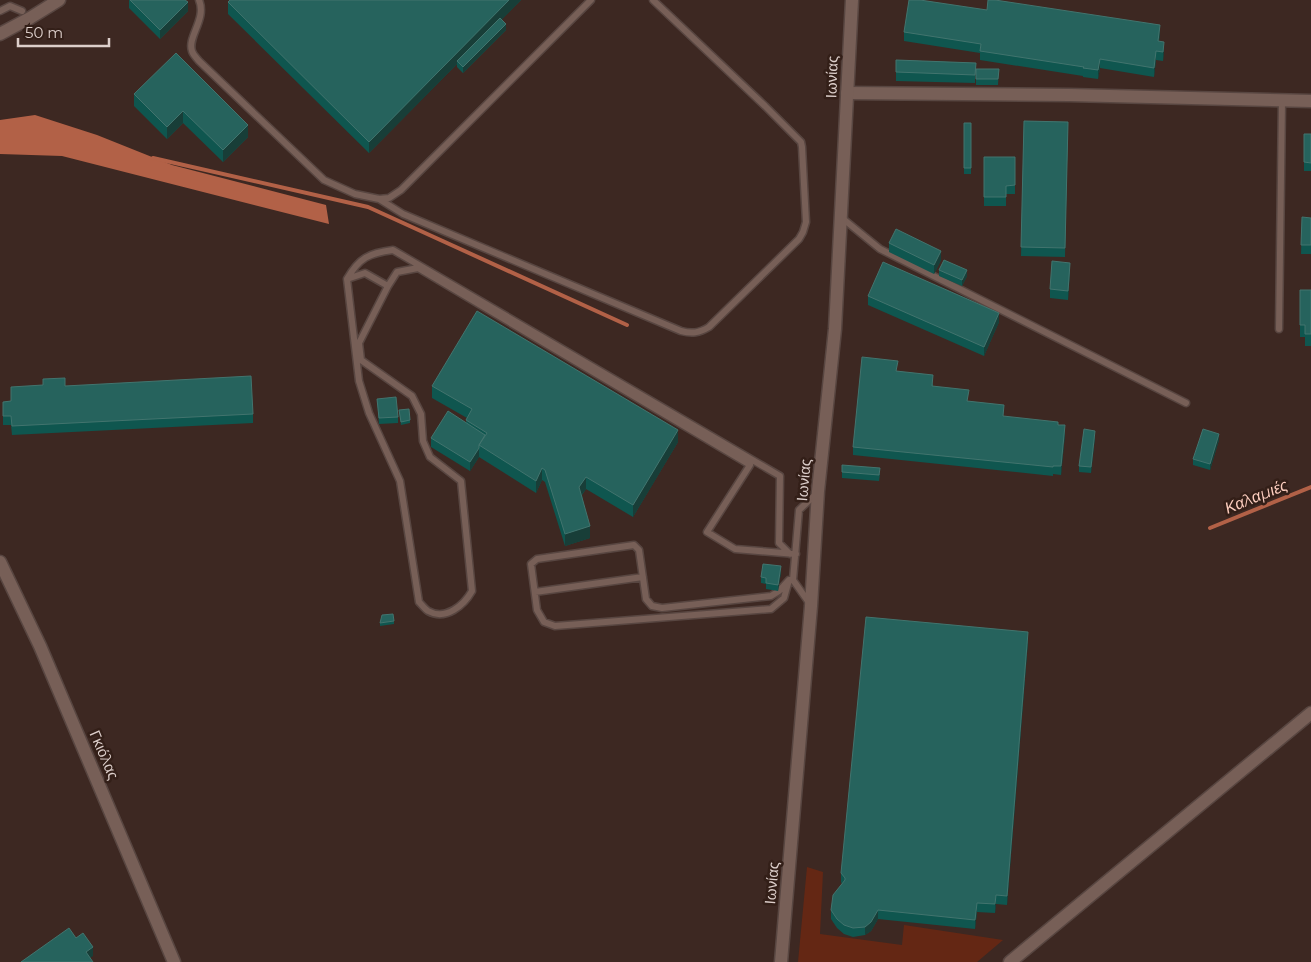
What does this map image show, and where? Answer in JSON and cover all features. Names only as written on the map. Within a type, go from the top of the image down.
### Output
[{"type":"street","points":[[0,34],[59,0]]},
{"type":"street","name":"Ιωνίας","points":[[781,962],[811,606],[818,491],[835,330],[852,0]]},
{"type":"street","points":[[848,93],[1069,95],[1311,101]]},
{"type":"street","name":"Γκιόλας","points":[[0,562],[40,646],[174,962]]},
{"type":"street","points":[[1010,962],[1311,713]]},
{"type":"lane","points":[[199,0],[201,15],[191,42],[192,52],[199,61],[324,180],[355,194],[379,199],[389,198],[401,190],[591,0]]},
{"type":"lane","points":[[379,199],[402,214],[681,331],[700,332],[709,327],[804,232],[806,222],[802,147],[800,142],[765,106],[653,0]]},
{"type":"lane","points":[[0,11],[10,6],[22,11]]},
{"type":"lane","points":[[1279,329],[1282,101]]},
{"type":"lane","points":[[842,218],[880,249],[1186,403]]},
{"type":"lane","points":[[393,250],[780,476],[779,543],[793,554],[735,549],[707,532],[750,465],[418,268],[397,272],[359,343],[361,360],[412,396],[421,414],[423,441],[430,457],[461,481],[472,591],[467,600],[454,611],[438,614],[428,611],[419,602],[400,481],[369,414],[359,381],[347,279],[354,267],[363,259],[376,252],[393,250]]},
{"type":"lane","points":[[347,279],[365,273],[388,286]]},
{"type":"lane","points":[[791,580],[771,596],[662,608],[652,606],[646,599],[639,550],[634,545],[537,559],[532,564],[537,610],[544,622],[555,626],[771,609],[784,598],[791,580],[799,510],[818,491]]},
{"type":"lane","points":[[535,592],[643,578]]},
{"type":"lane","points":[[791,580],[811,606]]},
{"type":"shaded area","points":[[35,115],[97,135],[172,165],[326,205],[329,224],[62,156],[0,154],[0,120]]},
{"type":"shaded area","points":[[807,867],[823,872],[820,934],[902,945],[904,925],[1003,940],[977,962],[798,962]]},
{"type":"building","points":[[130,0],[185,0],[188,2],[160,30]]},
{"type":"building","points":[[230,0],[509,0],[369,142],[228,2]]},
{"type":"building","points":[[909,0],[987,10],[988,0],[995,0],[1160,25],[1158,41],[1164,42],[1163,52],[1156,51],[1154,68],[1100,59],[1098,70],[980,51],[981,44],[904,32]]},
{"type":"building","points":[[500,18],[506,24],[463,67],[457,61]]},
{"type":"building","points":[[176,53],[248,125],[223,150],[183,111],[167,127],[134,94]]},
{"type":"building","points":[[896,60],[976,63],[975,75],[896,72]]},
{"type":"building","points":[[976,69],[999,69],[998,79],[976,79]]},
{"type":"building","points":[[1024,121],[1068,122],[1065,248],[1021,247]]},
{"type":"building","points":[[964,123],[971,123],[971,168],[964,168]]},
{"type":"building","points":[[1304,134],[1311,134],[1311,163],[1304,162]]},
{"type":"building","points":[[984,157],[1015,157],[1015,185],[1006,186],[1006,197],[984,197]]},
{"type":"building","points":[[1302,217],[1311,218],[1311,245],[1301,245]]},
{"type":"building","points":[[896,229],[941,251],[934,265],[889,243]]},
{"type":"building","points":[[944,260],[967,270],[962,280],[939,270]]},
{"type":"building","points":[[1052,261],[1070,263],[1068,291],[1050,289]]},
{"type":"building","points":[[883,262],[999,313],[984,347],[868,296]]},
{"type":"building","points":[[1300,290],[1311,290],[1311,334],[1305,334],[1305,325],[1300,325]]},
{"type":"building","points":[[477,311],[678,430],[633,505],[586,477],[579,487],[590,526],[565,534],[545,470],[542,468],[536,481],[479,445],[487,433],[466,420],[472,409],[432,386]]},
{"type":"building","points":[[862,357],[898,361],[896,371],[933,375],[932,386],[969,390],[967,401],[1004,405],[1003,416],[1058,422],[1058,425],[1065,425],[1061,466],[1053,467],[853,447]]},
{"type":"building","points":[[251,376],[253,414],[12,426],[11,416],[3,416],[3,402],[11,401],[11,387],[43,385],[43,379],[65,378],[65,386]]},
{"type":"building","points":[[396,397],[398,417],[379,418],[377,399]]},
{"type":"building","points":[[409,409],[410,420],[401,422],[399,410]]},
{"type":"building","points":[[448,411],[485,435],[470,462],[431,438]]},
{"type":"building","points":[[1084,429],[1095,431],[1091,467],[1079,466]]},
{"type":"building","points":[[1203,429],[1219,434],[1210,464],[1193,459]]},
{"type":"building","points":[[842,465],[880,468],[879,475],[842,472]]},
{"type":"building","points":[[763,564],[781,566],[778,585],[766,583],[766,578],[761,577]]},
{"type":"building","points":[[393,614],[394,621],[380,623],[382,615]]},
{"type":"building","points":[[866,617],[1028,632],[1007,896],[996,895],[995,904],[977,903],[975,920],[878,910],[871,922],[865,927],[853,928],[844,925],[831,910],[833,895],[845,880],[841,873]]},
{"type":"building","points":[[69,928],[76,938],[83,933],[93,947],[86,952],[93,962],[21,962]]},
{"type":"waterway","points":[[153,158],[368,207],[627,325]]},
{"type":"waterway","name":"Καλαμιές","points":[[1210,528],[1311,487]]}]
